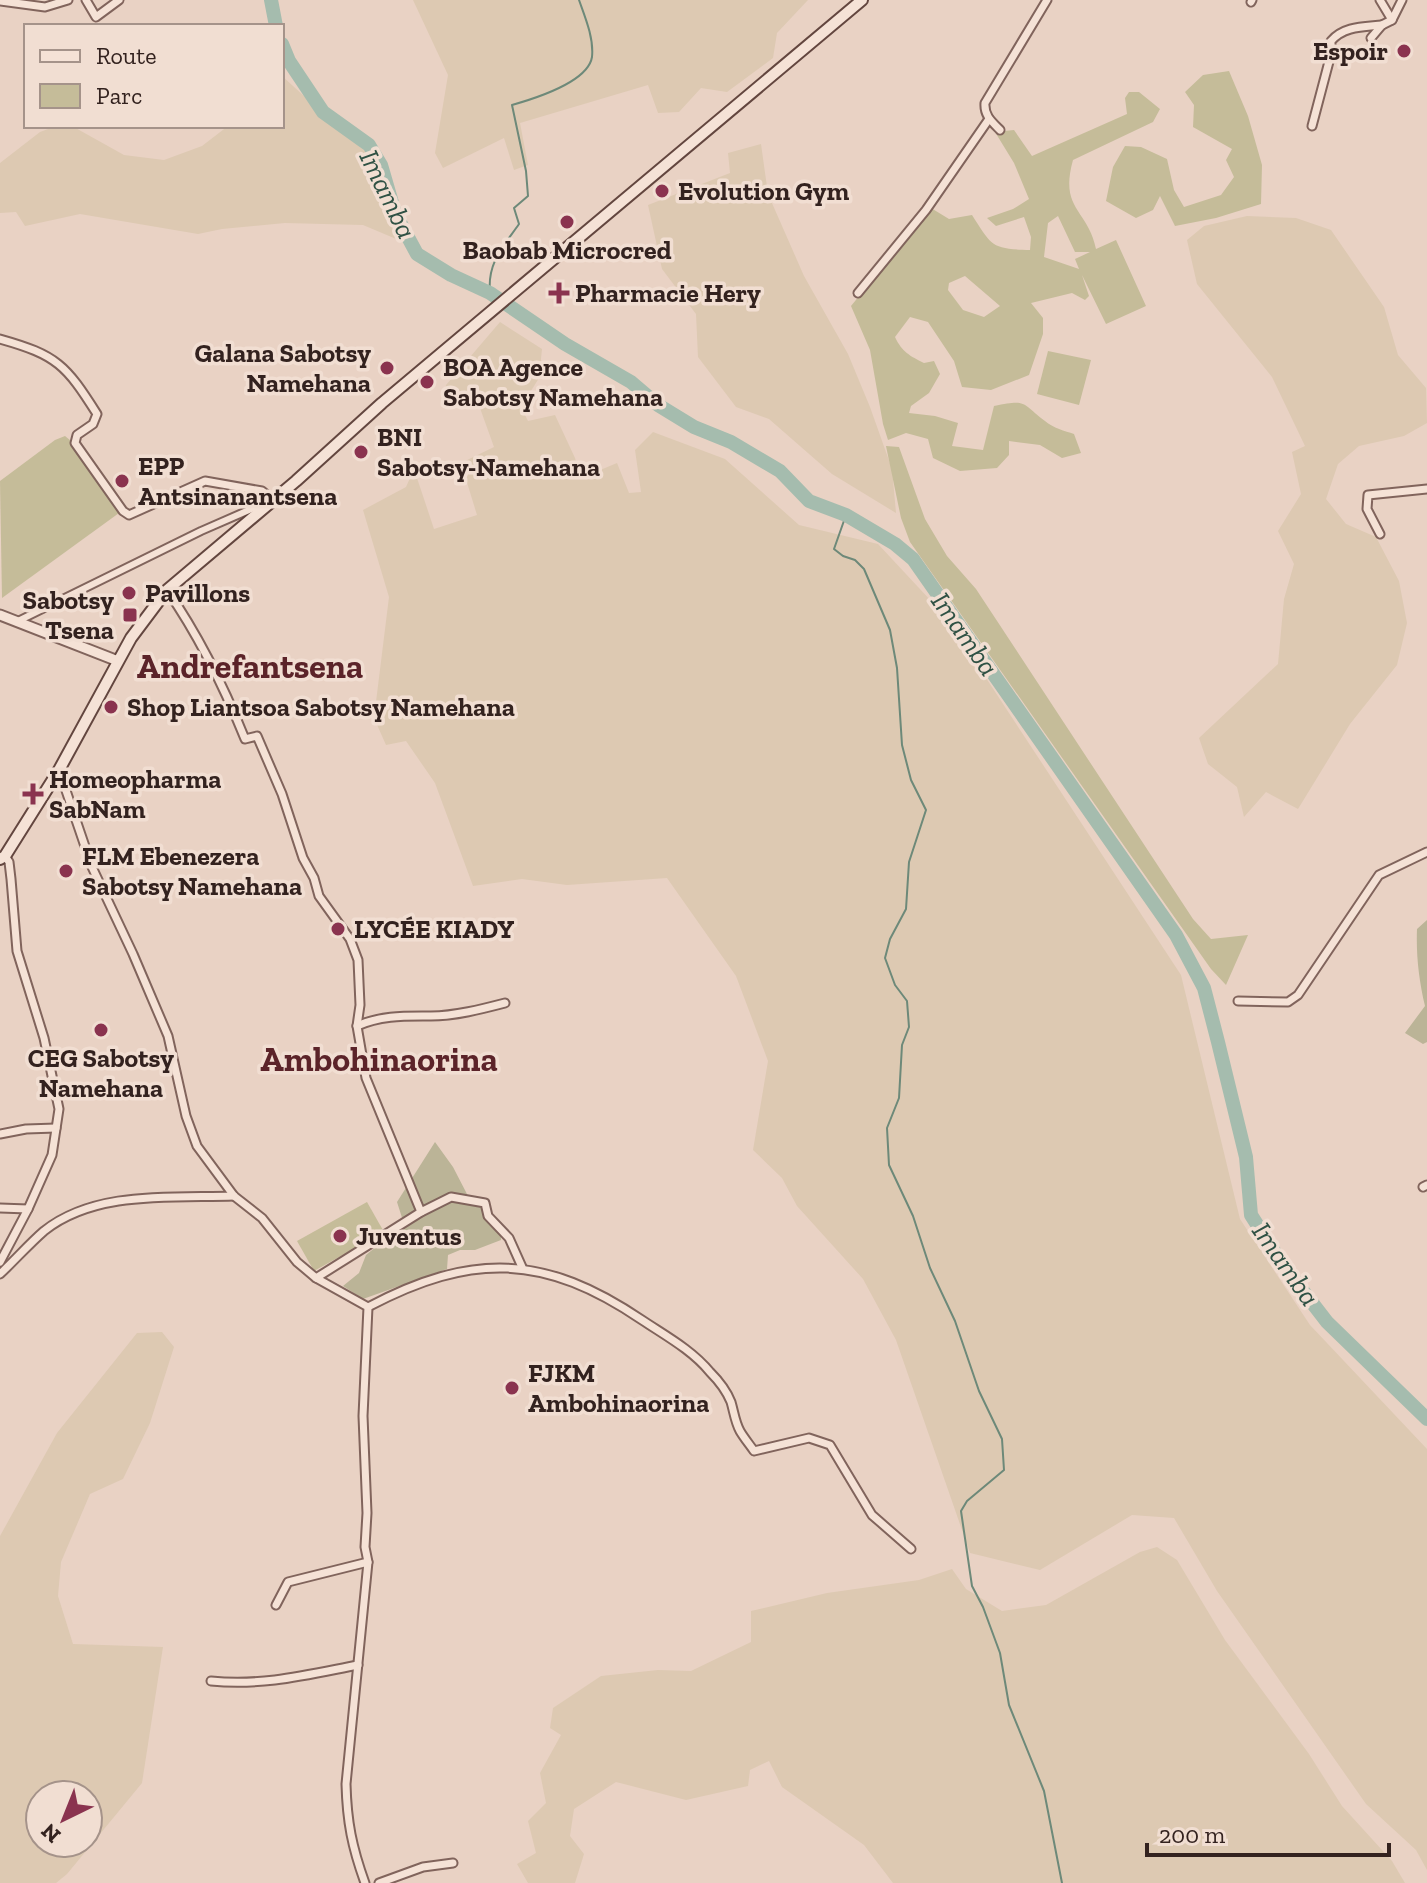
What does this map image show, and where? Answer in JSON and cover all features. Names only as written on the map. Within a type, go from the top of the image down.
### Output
[{"type":"main road","points":[[2,857],[59,770],[134,633],[167,590],[382,403],[862,0]]},
{"type":"street","points":[[0,1],[45,7],[68,0]]},
{"type":"street","points":[[86,0],[96,17],[119,0]]},
{"type":"street","points":[[1000,130],[984,110],[987,97],[1047,0]]},
{"type":"street","points":[[1380,0],[1392,20]]},
{"type":"street","points":[[1312,126],[1331,54],[1331,41],[1339,32],[1382,25],[1392,20],[1402,0]]},
{"type":"street","points":[[1371,38],[1382,25]]},
{"type":"street","points":[[858,293],[926,210],[989,119]]},
{"type":"street","points":[[0,339],[58,361],[78,384],[97,414],[93,424],[77,435],[75,443],[123,511],[129,515],[205,481],[262,491],[273,500],[224,520],[16,622]]},
{"type":"street","points":[[1380,534],[1367,509],[1368,495],[1427,489]]},
{"type":"street","points":[[167,590],[195,632],[245,739],[257,736],[319,896],[350,939],[359,970],[357,1026],[366,1078],[421,1212]]},
{"type":"street","points":[[0,615],[118,661]]},
{"type":"street","points":[[59,770],[92,867],[168,1036],[186,1116],[197,1146],[234,1196],[262,1218],[297,1262],[316,1278],[368,1307]]},
{"type":"street","points":[[1238,1001],[1288,1002],[1298,995],[1379,875],[1427,852]]},
{"type":"street","points":[[0,1262],[52,1155],[59,1109],[44,1038],[17,951],[9,862],[2,857]]},
{"type":"street","points":[[357,1026],[370,1020],[408,1014],[450,1014],[505,1003]]},
{"type":"street","points":[[0,1134],[56,1128]]},
{"type":"street","points":[[0,1274],[46,1230],[89,1209],[124,1200],[234,1196]]},
{"type":"street","points":[[316,1278],[421,1212],[451,1197],[485,1203],[488,1216],[509,1238],[522,1267]]},
{"type":"street","points":[[0,1208],[28,1209]]},
{"type":"street","points":[[368,1307],[400,1290],[489,1267],[522,1267],[560,1276],[609,1297],[681,1345],[710,1371],[730,1398],[739,1429],[754,1451],[809,1438],[830,1445],[872,1515],[911,1549]]},
{"type":"street","points":[[365,1883],[351,1844],[346,1784],[368,1562],[365,1547],[367,1513],[363,1416],[368,1307]]},
{"type":"street","points":[[276,1605],[288,1582],[368,1562]]},
{"type":"street","points":[[211,1681],[245,1684],[284,1681],[358,1665]]},
{"type":"street","points":[[379,1883],[423,1867],[453,1863]]},
{"type":"shaded area","points":[[413,0],[808,0],[777,33],[773,58],[727,92],[701,88],[679,112],[658,113],[648,85],[520,123],[528,165],[514,170],[504,138],[443,168],[435,153],[448,75]]},
{"type":"shaded area","points":[[284,78],[369,155],[401,241],[363,225],[285,223],[198,234],[80,214],[25,226],[16,212],[0,213],[0,163],[40,132],[51,128],[76,128],[124,155],[164,160],[202,146],[225,128],[284,128]]},
{"type":"shaded area","points":[[761,144],[768,194],[804,276],[848,354],[870,407],[892,469],[896,513],[832,474],[769,419],[736,407],[698,357],[696,314],[662,269],[648,205],[730,173],[728,153]]},
{"type":"shaded area","points":[[1247,216],[1296,218],[1331,230],[1384,307],[1398,355],[1426,388],[1427,423],[1404,436],[1359,446],[1338,464],[1326,499],[1346,524],[1376,537],[1399,581],[1407,623],[1397,665],[1350,724],[1298,809],[1266,792],[1244,817],[1237,787],[1208,764],[1199,738],[1278,664],[1284,599],[1294,564],[1278,531],[1301,494],[1292,452],[1305,446],[1272,377],[1197,284],[1187,240],[1204,226]]},
{"type":"shaded area","points":[[500,322],[542,349],[539,378],[521,407],[528,421],[555,415],[581,478],[617,463],[629,493],[641,492],[635,450],[653,432],[725,459],[799,525],[878,544],[946,617],[1181,975],[1240,1219],[1310,1325],[1427,1449],[1427,1870],[1416,1850],[1366,1804],[1217,1591],[1174,1518],[1132,1515],[1040,1570],[970,1553],[896,1340],[863,1279],[797,1206],[782,1178],[753,1150],[768,1061],[736,976],[667,878],[567,885],[522,879],[473,886],[435,783],[406,741],[386,745],[374,718],[389,597],[363,510],[406,487],[414,469],[434,529],[477,515],[461,463],[494,447],[476,397],[444,398],[446,385]]},
{"type":"shaded area","points":[[1427,920],[1427,1042],[1423,1044],[1405,1033],[1425,1006],[1418,968],[1417,929]]},
{"type":"shaded area","points":[[435,1142],[468,1196],[501,1233],[501,1240],[475,1250],[460,1250],[448,1255],[447,1269],[363,1299],[343,1286],[359,1273],[366,1255],[404,1224],[397,1202]]},
{"type":"shaded area","points":[[162,1332],[174,1347],[150,1423],[123,1479],[90,1494],[61,1562],[58,1596],[73,1644],[163,1647],[142,1783],[104,1829],[104,1779],[24,1779],[24,1859],[79,1859],[56,1883],[0,1883],[0,1536],[57,1433],[137,1333]]},
{"type":"shaded area","points":[[1157,1547],[1177,1560],[1225,1640],[1309,1754],[1342,1806],[1392,1861],[1405,1883],[893,1883],[864,1845],[782,1787],[769,1761],[750,1770],[748,1786],[686,1800],[616,1782],[574,1809],[570,1836],[584,1854],[575,1883],[528,1883],[517,1864],[536,1853],[528,1821],[546,1803],[540,1773],[561,1735],[550,1728],[553,1708],[601,1676],[658,1670],[691,1671],[751,1642],[751,1611],[827,1593],[919,1580],[952,1569],[966,1589],[1002,1611],[1046,1605],[1140,1552]]},
{"type":"green space","points":[[1229,71],[1248,116],[1262,165],[1261,204],[1216,218],[1175,226],[1160,196],[1153,210],[1136,218],[1106,201],[1113,167],[1125,146],[1141,147],[1167,159],[1174,190],[1184,207],[1221,195],[1234,177],[1226,160],[1232,149],[1193,127],[1194,105],[1185,92],[1203,75]]},
{"type":"green space","points":[[1129,92],[1139,92],[1160,109],[1153,122],[1073,160],[1070,189],[1072,200],[1087,225],[1096,249],[1116,240],[1146,306],[1106,324],[1082,275],[1089,296],[1085,300],[1072,293],[1031,303],[1043,318],[1043,334],[1029,375],[991,390],[962,387],[954,361],[928,322],[910,317],[895,337],[911,356],[924,363],[934,361],[940,374],[929,393],[911,406],[909,413],[958,423],[952,446],[983,450],[994,406],[1019,403],[1052,426],[1074,434],[1081,453],[1062,458],[1040,445],[1009,441],[1009,455],[997,468],[960,471],[933,458],[928,439],[906,433],[888,440],[870,350],[851,306],[931,208],[949,219],[972,215],[994,244],[1030,250],[1031,237],[1024,217],[996,226],[987,218],[1013,209],[1029,199],[1014,163],[995,132],[1014,130],[1032,156],[1127,114],[1125,98]],"holes":[[[1058,216],[1075,252],[1090,252],[1075,259],[1079,269],[1044,257],[1048,223]],[[965,276],[1000,306],[984,317],[963,310],[948,290],[949,283]]]},
{"type":"green space","points":[[1048,351],[1091,360],[1079,405],[1037,394]]},
{"type":"green space","points":[[65,436],[119,513],[2,598],[0,481],[55,440]]},
{"type":"green space","points":[[886,446],[899,447],[925,519],[947,556],[976,589],[1193,919],[1211,939],[1248,935],[1226,985],[1211,969],[910,542],[901,518]]},
{"type":"green space","name":"Juventus","points":[[367,1202],[384,1232],[314,1271],[297,1241]]},
{"type":"waterway","name":"Imamba","points":[[271,0],[276,24]]},
{"type":"waterway","points":[[490,293],[494,264],[519,224],[514,208],[528,196],[512,105],[570,82],[588,66],[592,57],[592,42],[579,0]]},
{"type":"waterway","name":"Imamba","points":[[284,49],[323,112],[369,145],[381,165],[395,213],[417,254],[451,275],[490,293],[565,344],[631,382],[658,405],[694,427],[731,442],[780,471],[809,501],[846,515],[895,544],[913,559],[1176,935],[1204,988],[1246,1157],[1251,1215],[1283,1265],[1327,1322],[1427,1419]]},
{"type":"waterway","points":[[846,515],[834,549],[855,560],[864,569],[890,630],[897,668],[902,745],[911,780],[926,810],[909,862],[906,909],[890,939],[885,958],[895,985],[907,1001],[909,1027],[902,1045],[899,1098],[887,1128],[889,1165],[955,1321],[979,1391],[1002,1439],[1004,1470],[967,1501],[961,1511],[972,1586],[1000,1653],[1009,1705],[1044,1791],[1062,1883]]},
{"type":"place","name":"Espoir","points":[[1404,51]]},
{"type":"place","name":"Evolution Gym","points":[[662,191]]},
{"type":"place","name":"Baobab Microcred","points":[[567,222]]},
{"type":"place","name":"Pharmacie Hery","points":[[559,293]]},
{"type":"place","name":"Galana Sabotsy Namehana","points":[[387,368]]},
{"type":"place","name":"BOA Agence Sabotsy Namehana","points":[[427,382]]},
{"type":"place","name":"BNI Sabotsy-Namehana","points":[[361,452]]},
{"type":"place","name":"EPP Antsinanantsena","points":[[122,481]]},
{"type":"place","name":"Pavillons","points":[[129,593]]},
{"type":"place","name":"Sabotsy Tsena","points":[[130,615]]},
{"type":"place","name":"Shop Liantsoa Sabotsy Namehana","points":[[111,707]]},
{"type":"place","name":"Homeopharma SabNam","points":[[33,794]]},
{"type":"place","name":"FLM Ebenezera Sabotsy Namehana","points":[[66,871]]},
{"type":"place","name":"LYCÉE KIADY","points":[[338,929]]},
{"type":"place","name":"CEG Sabotsy Namehana","points":[[101,1030]]},
{"type":"place","name":"Juventus","points":[[340,1236]]},
{"type":"place","name":"FJKM Ambohinaorina","points":[[512,1388]]},
{"type":"district","name":"Andrefantsena","points":[[250,666]]},
{"type":"district","name":"Ambohinaorina","points":[[379,1059]]}]
